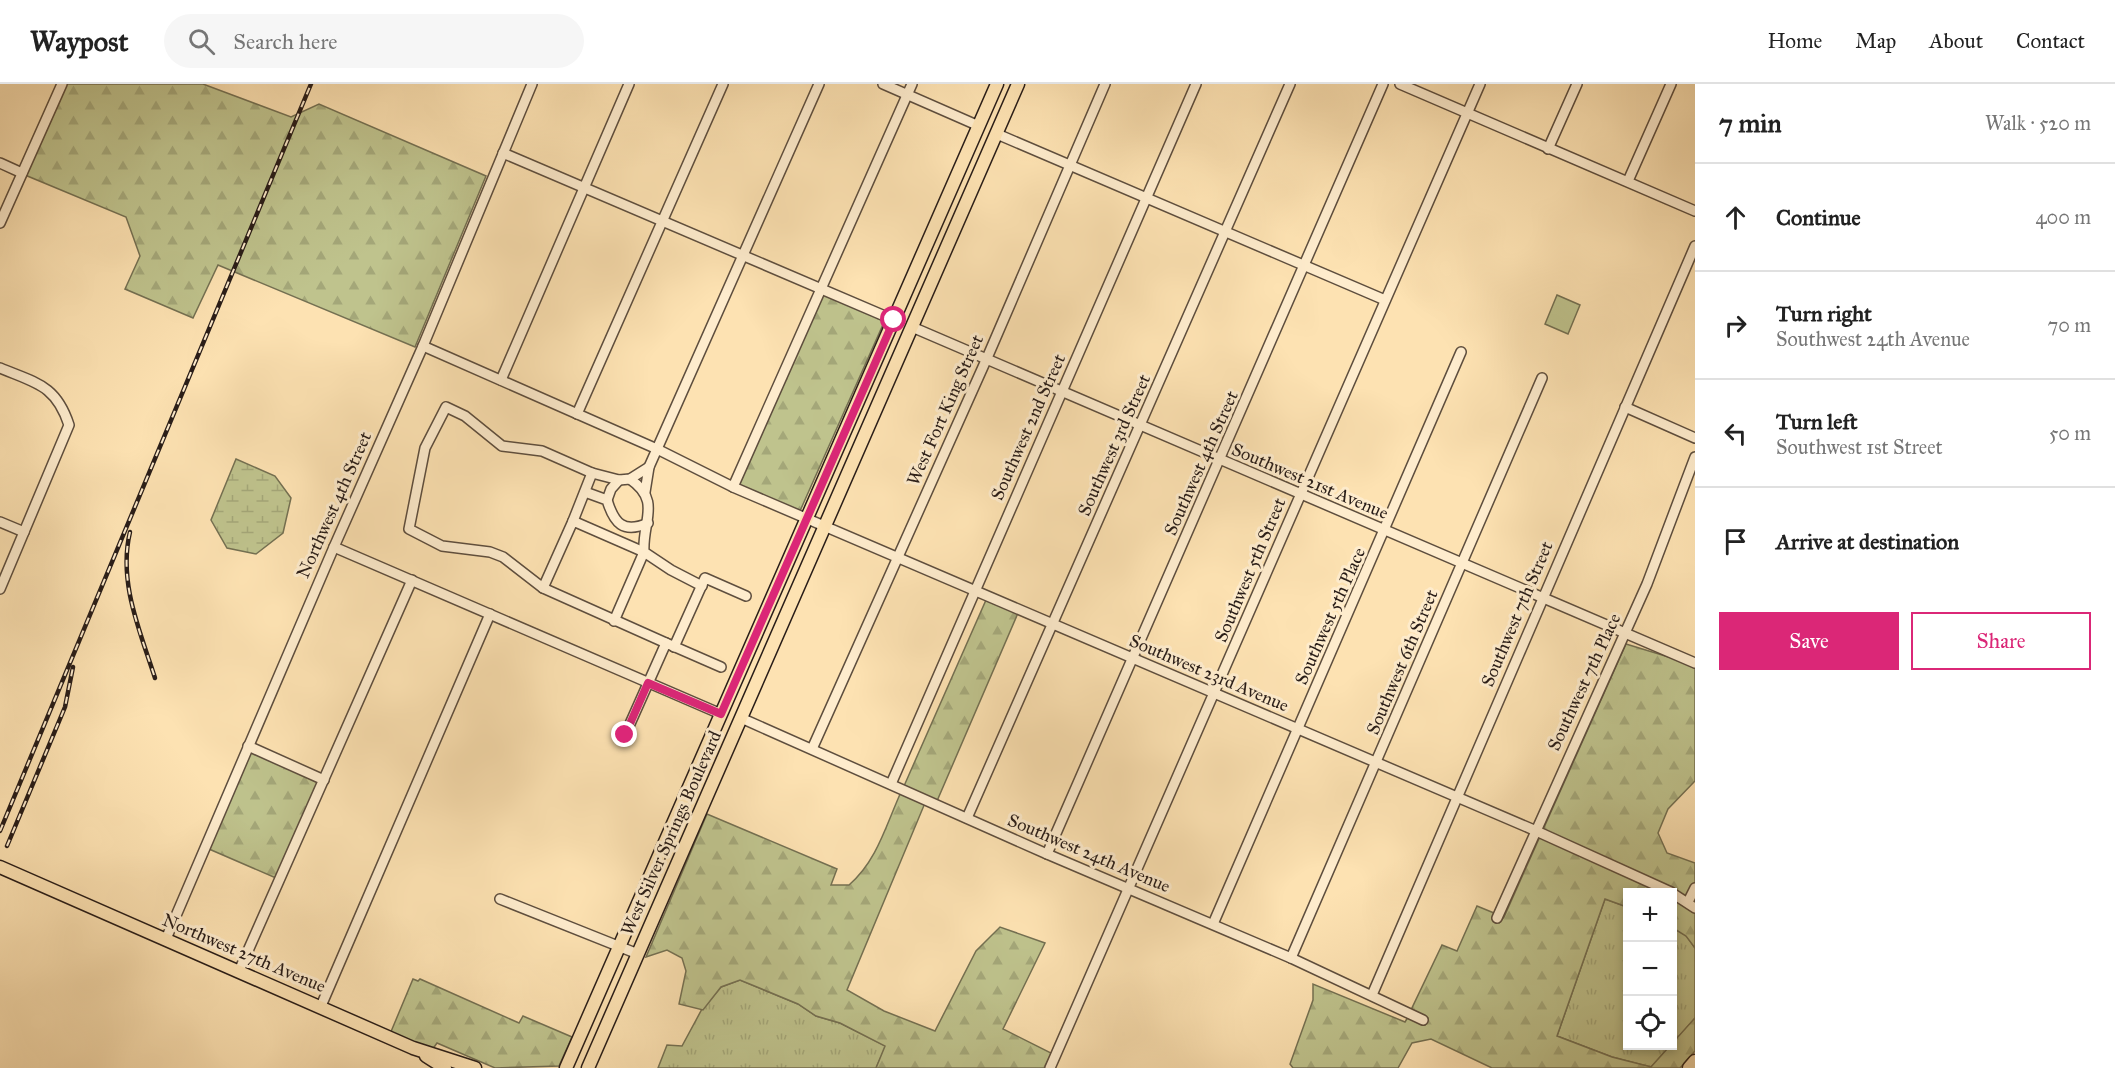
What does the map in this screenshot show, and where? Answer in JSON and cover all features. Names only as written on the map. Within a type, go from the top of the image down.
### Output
[{"type":"main road","name":"West Silver Springs Boulevard","points":[[566,1068],[997,84]]},
{"type":"main road","name":"West Silver Springs Boulevard","points":[[588,1068],[1018,84]]},
{"type":"main road","points":[[987,105],[989,120],[997,134]]},
{"type":"main road","points":[[979,126],[986,140],[987,155]]},
{"type":"main road","points":[[912,327],[905,313],[906,304],[925,260],[922,255]]},
{"type":"main road","points":[[876,411],[873,401],[899,340],[899,328],[894,320]]},
{"type":"main road","points":[[737,678],[734,711],[741,718]]},
{"type":"main road","points":[[721,714],[727,723],[727,749]]},
{"type":"main road","name":"Northwest 27th Avenue","points":[[0,867],[413,1048],[475,1068]]},
{"type":"main road","points":[[413,1048],[446,1068]]},
{"type":"main road","points":[[1689,1068],[1695,1061]]},
{"type":"street","points":[[0,223],[62,84]]},
{"type":"street","name":"Northwest 4th Street","points":[[166,939],[423,346],[532,84]]},
{"type":"street","points":[[501,380],[629,84]]},
{"type":"street","points":[[577,414],[723,84]]},
{"type":"street","points":[[614,621],[644,552],[649,507],[645,492],[649,466],[819,84]]},
{"type":"street","points":[[883,84],[979,126]]},
{"type":"street","points":[[733,487],[912,84]]},
{"type":"street","name":"West Fort King Street","points":[[812,749],[987,358],[1105,84]]},
{"type":"street","name":"Southwest 2nd Street","points":[[891,784],[1196,84]]},
{"type":"street","name":"Southwest 3rd Street","points":[[967,818],[1290,84]]},
{"type":"street","name":"Southwest 4th Street","points":[[1047,854],[1306,265],[1383,84]]},
{"type":"street","points":[[1400,84],[1695,211]]},
{"type":"street","name":"Southwest 5th Street","points":[[1050,1068],[1480,84]]},
{"type":"street","points":[[1548,149],[1577,84]]},
{"type":"street","points":[[1628,181],[1671,84]]},
{"type":"street","points":[[997,134],[1385,300]]},
{"type":"street","points":[[503,153],[894,320]]},
{"type":"street","points":[[0,163],[22,173]]},
{"type":"street","name":"Southwest 7th Street","points":[[1372,995],[1541,598],[1695,246]]},
{"type":"street","name":"Southwest 21st Avenue","points":[[912,327],[1140,427],[1695,663]]},
{"type":"street","name":"Southwest 23rd Avenue","points":[[423,346],[657,449],[733,487],[1534,830],[1661,888]]},
{"type":"street","name":"Southwest 5th Place","points":[[1213,924],[1461,352]]},
{"type":"street","points":[[0,368],[46,388],[63,405],[69,425],[0,589]]},
{"type":"street","name":"Southwest 6th Street","points":[[1292,958],[1542,378]]},
{"type":"street","points":[[649,466],[630,479],[619,480],[592,473],[542,451],[502,446],[465,416],[446,407],[425,448],[409,529],[442,546],[490,552],[503,557],[543,588],[721,667]]},
{"type":"street","points":[[1625,407],[1695,438]]},
{"type":"street","name":"Southwest 7th Place","points":[[1497,918],[1534,830],[1647,584],[1695,457]]},
{"type":"street","points":[[543,588],[592,473]]},
{"type":"street","points":[[630,479],[645,492]]},
{"type":"street","points":[[619,480],[611,489],[607,500],[616,522],[631,529],[648,523]]},
{"type":"street","points":[[585,492],[607,500]]},
{"type":"street","points":[[0,522],[24,532]]},
{"type":"street","points":[[573,522],[644,552],[670,570],[702,585]]},
{"type":"street","points":[[334,547],[721,714]]},
{"type":"street","points":[[625,735],[648,683],[705,578],[746,596]]},
{"type":"street","points":[[239,971],[412,580]]},
{"type":"street","points":[[321,1006],[490,614]]},
{"type":"street","name":"Southwest 24th Avenue","points":[[741,718],[1047,854],[1292,958],[1423,1020]]},
{"type":"street","points":[[248,746],[324,780]]},
{"type":"street","points":[[1691,905],[1695,888]]},
{"type":"street","name":"Southwest 23rd Avenue","points":[[1677,896],[1691,905]]},
{"type":"street","points":[[500,899],[638,954]]},
{"type":"green space","points":[[66,84],[203,84],[291,117],[319,104],[486,176],[415,347],[218,265],[193,318],[125,289],[140,256],[126,217],[25,175]]},
{"type":"green space","points":[[823,294],[885,320],[800,511],[738,487]]},
{"type":"green space","points":[[1557,295],[1580,305],[1568,334],[1545,324]]},
{"type":"green space","points":[[236,459],[275,476],[291,498],[283,533],[256,554],[227,548],[211,520]]},
{"type":"green space","points":[[986,600],[1018,613],[937,801],[904,786]]},
{"type":"green space","points":[[1626,644],[1695,665],[1695,781],[1668,809],[1658,833],[1667,853],[1695,863],[1695,948],[1686,936],[1677,930],[1677,888],[1623,888],[1623,906],[1605,899],[1557,1036],[1612,1057],[1651,1067],[1666,1050],[1677,1050],[1677,1038],[1695,1018],[1695,1051],[1680,1068],[1492,1068],[1431,1039],[1412,1043],[1398,1068],[1293,1068],[1290,1064],[1313,1000],[1313,984],[1405,1022],[1408,1017],[1425,1025],[1428,1018],[1411,1010],[1442,945],[1457,951],[1477,906],[1494,913],[1492,919],[1499,923],[1504,917]]},
{"type":"green space","points":[[250,751],[319,782],[276,878],[209,849]]},
{"type":"green space","points":[[901,792],[925,803],[847,990],[884,1011],[935,1031],[976,951],[1000,927],[1045,943],[1003,1029],[1055,1055],[1049,1068],[876,1068],[885,1046],[840,1023],[816,1016],[798,1004],[740,980],[721,987],[703,1010],[679,1004],[686,971],[682,958],[667,950],[646,957],[707,814],[837,869],[831,885],[849,885],[874,854]]},
{"type":"green space","points":[[1605,899],[1623,906],[1623,1050],[1666,1050],[1651,1067],[1612,1057],[1557,1036]]},
{"type":"green space","points":[[1677,930],[1686,935],[1695,948],[1695,1018],[1677,1038]]},
{"type":"green space","points":[[413,979],[418,981],[420,979],[519,1023],[523,1016],[572,1037],[559,1066],[495,1068],[437,1043],[432,1050],[390,1034]]},
{"type":"green space","points":[[740,980],[798,1004],[816,1016],[840,1023],[886,1046],[876,1068],[658,1068],[667,1045],[682,1046],[702,1009],[721,987]]},
{"type":"railway","points":[[0,831],[311,84]]},
{"type":"railway","points":[[130,532],[127,569],[132,606],[155,678]]},
{"type":"railway","points":[[7,846],[65,707],[73,667]]},
{"type":"route","points":[[625,735],[648,683],[721,714],[894,320]]}]
